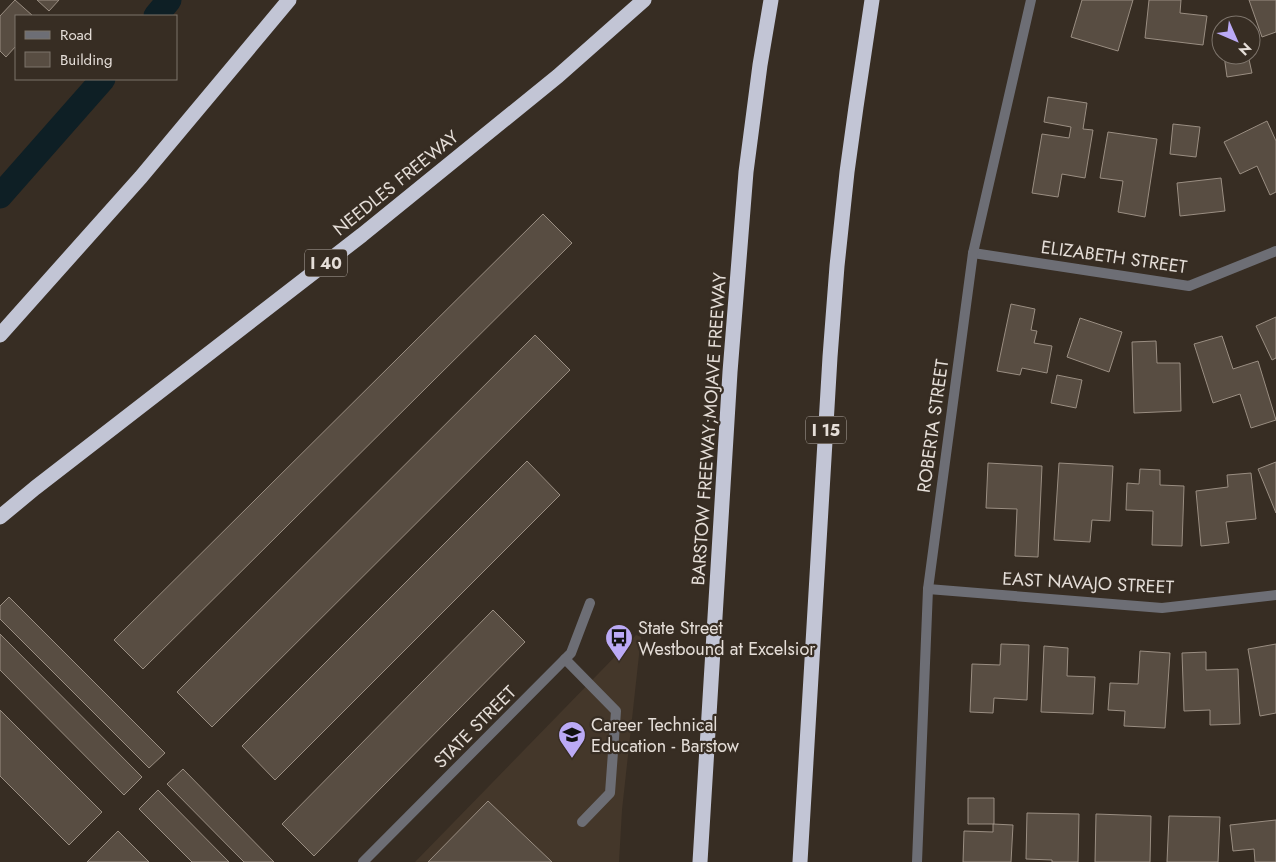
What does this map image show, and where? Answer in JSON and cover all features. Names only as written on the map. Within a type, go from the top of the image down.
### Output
[{"type":"highway","points":[[0,335],[141,176],[289,0]]},
{"type":"highway","name":"NEEDLES FREEWAY","points":[[0,517],[377,224],[558,76],[644,0]]},
{"type":"highway","name":"BARSTOW FREEWAY;MOJAVE FREEWAY","points":[[700,862],[730,372],[746,172],[760,65],[771,0]]},
{"type":"highway","name":"I 15","points":[[800,862],[837,266],[853,125],[872,0]]},
{"type":"street","name":"ROBERTA STREET","points":[[917,862],[928,589],[973,254],[1031,0]]},
{"type":"street","name":"ELIZABETH STREET","points":[[973,254],[1189,286],[1276,251]]},
{"type":"street","name":"EAST NAVAJO STREET","points":[[928,589],[1162,608],[1276,595]]},
{"type":"street","name":"STATE STREET","points":[[363,862],[571,653],[590,603]]},
{"type":"street","points":[[565,659],[616,711],[610,793],[582,822]]},
{"type":"shaded area","name":"Career Technical Education - Barstow","points":[[636,635],[641,637],[622,810],[619,862],[415,862]]},
{"type":"building","points":[[15,0],[32,15],[15,15],[15,47],[6,57],[0,51],[0,16]]},
{"type":"building","points":[[37,0],[59,0],[49,11]]},
{"type":"building","points":[[1082,0],[1133,0],[1118,51],[1071,37]]},
{"type":"building","points":[[1149,0],[1181,0],[1180,13],[1207,16],[1203,45],[1145,38]]},
{"type":"building","points":[[1249,0],[1276,0],[1276,32],[1262,37],[1261,15],[1254,15]]},
{"type":"building","points":[[1225,65],[1250,65],[1252,73],[1227,77]]},
{"type":"building","points":[[1048,97],[1087,103],[1083,129],[1093,130],[1085,178],[1062,174],[1058,197],[1032,193],[1042,134],[1069,138],[1071,127],[1044,122]]},
{"type":"building","points":[[1267,121],[1276,141],[1276,192],[1270,195],[1257,166],[1240,174],[1224,142]]},
{"type":"building","points":[[1173,124],[1200,127],[1196,157],[1170,154]]},
{"type":"building","points":[[1108,132],[1157,139],[1145,217],[1118,212],[1123,181],[1100,178]]},
{"type":"building","points":[[1221,178],[1225,211],[1180,216],[1177,183]]},
{"type":"building","points":[[543,214],[572,243],[143,669],[114,640]]},
{"type":"building","points":[[1011,304],[1035,309],[1031,330],[1037,331],[1034,343],[1052,346],[1047,373],[1022,368],[1020,375],[997,371]]},
{"type":"building","points":[[1276,317],[1276,358],[1272,360],[1256,326]]},
{"type":"building","points":[[1080,318],[1122,332],[1109,372],[1067,357]]},
{"type":"building","points":[[535,335],[570,370],[212,727],[177,692]]},
{"type":"building","points":[[1222,336],[1233,369],[1258,361],[1276,420],[1251,428],[1240,394],[1213,403],[1194,344]]},
{"type":"building","points":[[1156,341],[1157,363],[1180,363],[1181,411],[1134,413],[1132,342]]},
{"type":"building","points":[[1057,375],[1082,380],[1076,408],[1051,403]]},
{"type":"building","points":[[527,461],[560,495],[275,780],[242,746]]},
{"type":"building","points":[[1276,462],[1276,513],[1258,469]]},
{"type":"building","points":[[988,463],[1042,466],[1038,557],[1015,556],[1017,509],[986,508]]},
{"type":"building","points":[[1059,463],[1113,466],[1110,521],[1092,520],[1090,542],[1054,540]]},
{"type":"building","points":[[1140,469],[1160,470],[1160,485],[1184,486],[1182,546],[1152,545],[1153,511],[1126,510],[1127,483],[1139,484]]},
{"type":"building","points":[[1251,473],[1256,519],[1226,522],[1229,543],[1201,546],[1196,491],[1228,487],[1227,475]]},
{"type":"building","points":[[9,597],[165,753],[149,768],[0,619],[0,606]]},
{"type":"building","points":[[493,610],[525,642],[314,856],[282,824]]},
{"type":"building","points":[[0,634],[142,777],[124,795],[0,670]]},
{"type":"building","points":[[1001,644],[1029,645],[1027,700],[994,698],[993,713],[970,712],[972,664],[1000,665]]},
{"type":"building","points":[[1276,644],[1276,713],[1260,716],[1248,649]]},
{"type":"building","points":[[1044,646],[1068,648],[1067,676],[1095,677],[1093,714],[1041,712]]},
{"type":"building","points":[[1140,651],[1170,653],[1165,728],[1124,726],[1125,711],[1108,710],[1110,683],[1138,684]]},
{"type":"building","points":[[1206,652],[1206,670],[1238,669],[1240,724],[1210,725],[1210,710],[1184,711],[1182,653]]},
{"type":"building","points":[[0,710],[102,812],[69,845],[0,776]]},
{"type":"building","points":[[183,769],[274,862],[244,862],[167,784]]},
{"type":"building","points":[[158,790],[229,862],[192,862],[139,809]]},
{"type":"building","points":[[968,798],[994,798],[994,824],[968,824]]},
{"type":"building","points":[[488,801],[552,862],[428,862]]},
{"type":"building","points":[[1027,813],[1079,814],[1078,862],[1026,859]]},
{"type":"building","points":[[1096,814],[1151,816],[1150,862],[1095,862]]},
{"type":"building","points":[[1169,816],[1220,817],[1218,862],[1167,862]]},
{"type":"building","points":[[1276,820],[1276,862],[1255,862],[1254,849],[1233,851],[1230,825]]},
{"type":"building","points":[[993,824],[1013,825],[1011,862],[963,862],[964,831],[993,832]]},
{"type":"building","points":[[118,831],[149,862],[87,862]]},
{"type":"waterway","points":[[157,15],[169,0]]},
{"type":"waterway","points":[[0,196],[102,80]]},
{"type":"place","name":"State Street Westbound at Excelsior","points":[[619,662]]},
{"type":"place","name":"Career Technical Education - Barstow","points":[[572,759]]}]
